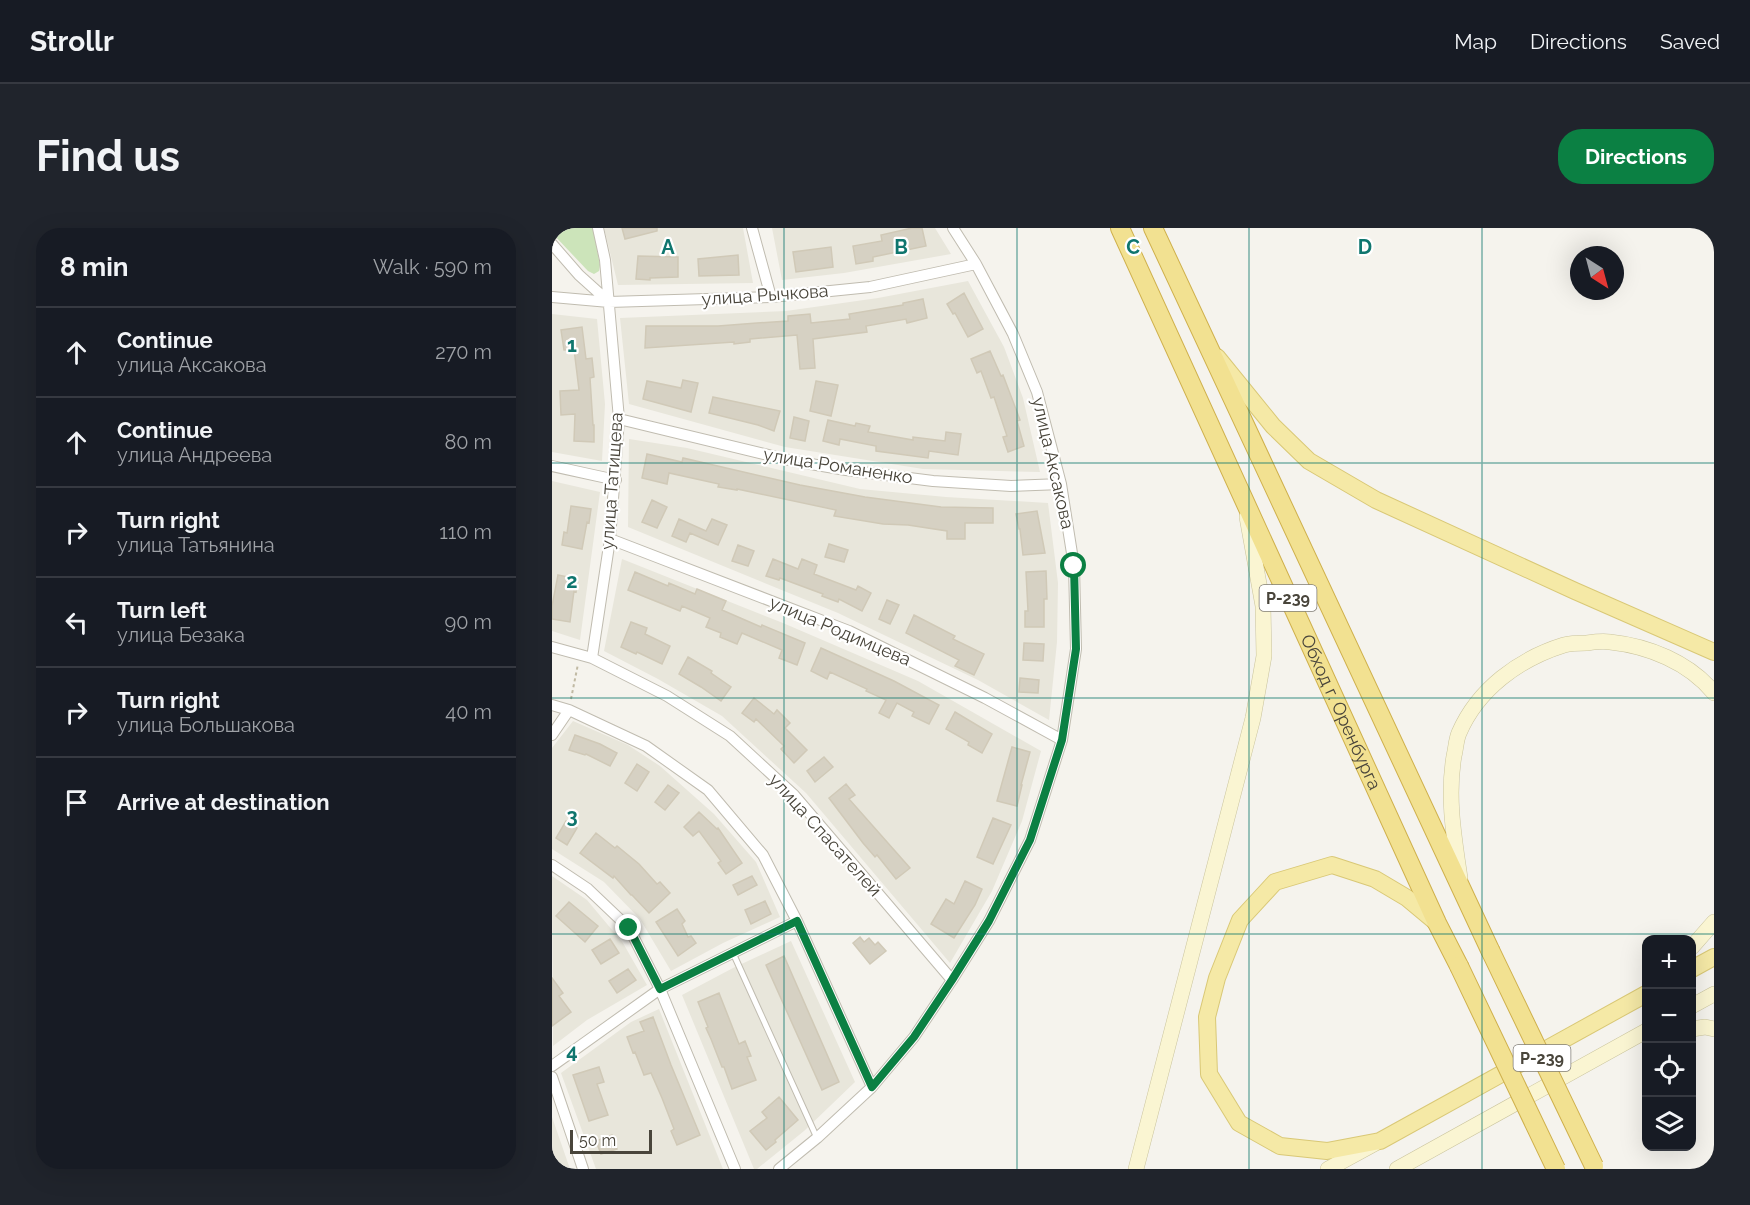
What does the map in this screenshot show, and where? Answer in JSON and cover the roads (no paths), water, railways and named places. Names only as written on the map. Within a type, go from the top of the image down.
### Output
[{"type":"highway","name":"Обход г. Оренбурга","points":[[1120,228],[1437,923],[1556,1169]]},
{"type":"highway","name":"Обход г. Оренбурга","points":[[1153,228],[1594,1168]]},
{"type":"main road","points":[[1206,343],[1273,426],[1309,461],[1376,500],[1714,652]]},
{"type":"main road","points":[[1136,1169],[1253,718],[1264,656],[1263,606],[1244,499]]},
{"type":"main road","points":[[1461,884],[1450,809],[1453,762],[1458,734],[1476,704],[1497,680],[1530,659],[1566,644],[1608,641],[1654,652],[1682,665],[1706,683],[1714,693]]},
{"type":"main road","points":[[1380,1141],[1327,1151],[1280,1146],[1239,1123],[1209,1074],[1207,1017],[1217,978],[1240,920],[1275,882],[1332,865],[1375,879],[1407,898],[1437,923]]},
{"type":"main road","points":[[1696,942],[1714,922]]},
{"type":"main road","points":[[1696,967],[1714,957]]},
{"type":"main road","points":[[1630,1003],[1646,989]]},
{"type":"main road","points":[[1696,1004],[1714,994]]},
{"type":"main road","points":[[1328,1169],[1642,997]]},
{"type":"main road","points":[[1696,1028],[1714,1029]]},
{"type":"main road","points":[[1397,1169],[1642,1035]]},
{"type":"street","name":"улица Татищева","points":[[592,658],[610,539],[619,419],[605,260],[597,228]]},
{"type":"street","points":[[752,228],[771,297]]},
{"type":"street","name":"улица Аксакова","points":[[779,1169],[817,1138],[872,1087],[914,1037],[952,980],[989,921],[1030,840],[1062,740],[1076,649],[1074,566],[1061,484],[1038,392],[1013,334],[976,264],[953,228]]},
{"type":"street","points":[[552,244],[579,275],[609,302]]},
{"type":"street","name":"улица Рычкова","points":[[552,297],[609,302],[771,297],[870,287],[976,264]]},
{"type":"street","name":"улица Романенко","points":[[619,419],[793,461],[846,470],[933,481],[1011,486],[1061,484]]},
{"type":"street","points":[[552,466],[616,480]]},
{"type":"street","name":"улица Родимцева","points":[[610,539],[849,632],[986,698],[1062,740]]},
{"type":"street","name":"улица Спасателей","points":[[552,647],[592,658],[667,696],[730,736],[794,795],[952,980]]},
{"type":"street","points":[[552,705],[569,710],[646,746],[708,790],[763,855],[797,921],[872,1087]]},
{"type":"street","points":[[552,735],[569,710]]},
{"type":"street","points":[[552,865],[588,889],[629,928],[660,989],[735,1169]]},
{"type":"street","points":[[552,1066],[660,989],[797,921]]},
{"type":"street","points":[[552,1077],[583,1169]]},
{"type":"lane","points":[[733,953],[817,1138]]}]
